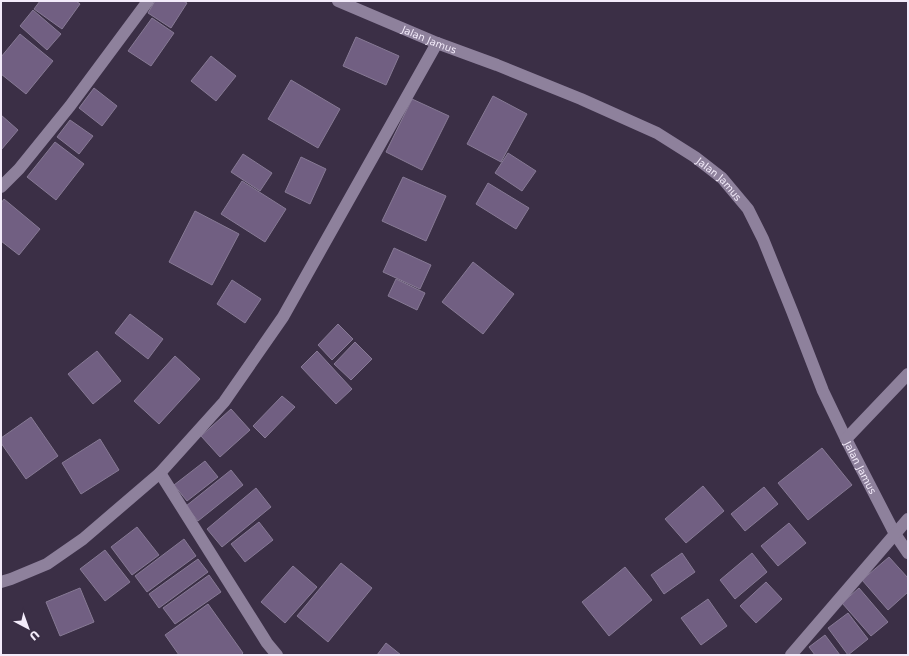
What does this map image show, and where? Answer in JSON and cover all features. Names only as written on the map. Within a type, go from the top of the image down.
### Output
[{"type":"street","points":[[1,187],[19,169],[70,106],[148,1]]},
{"type":"street","name":"Jalan Jamus","points":[[338,1],[437,43],[581,99],[657,133],[695,157],[722,178],[748,209],[763,239],[823,391],[895,534],[908,553]]},
{"type":"street","points":[[1,582],[47,564],[83,539],[160,473],[224,402],[283,317],[437,43]]},
{"type":"street","points":[[846,439],[908,374]]},
{"type":"street","points":[[160,473],[267,643],[277,655]]},
{"type":"street","points":[[791,655],[908,519]]},
{"type":"building","points":[[40,1],[76,1],[80,4],[62,29],[34,9]]},
{"type":"building","points":[[155,1],[183,1],[187,3],[171,28],[148,13]]},
{"type":"building","points":[[33,10],[61,34],[47,50],[20,26]]},
{"type":"building","points":[[152,18],[174,33],[151,66],[128,51]]},
{"type":"building","points":[[20,34],[53,61],[26,94],[1,74],[1,57]]},
{"type":"building","points":[[356,37],[399,56],[386,85],[343,66]]},
{"type":"building","points":[[211,56],[236,76],[216,101],[191,81]]},
{"type":"building","points":[[291,80],[340,109],[318,148],[268,119]]},
{"type":"building","points":[[94,88],[117,106],[102,126],[79,108]]},
{"type":"building","points":[[493,96],[527,114],[501,162],[467,144]]},
{"type":"building","points":[[412,99],[449,116],[422,170],[386,152]]},
{"type":"building","points":[[1,115],[18,130],[1,150]]},
{"type":"building","points":[[70,120],[93,136],[79,154],[57,137]]},
{"type":"building","points":[[55,142],[84,164],[56,200],[27,177]]},
{"type":"building","points":[[508,153],[536,171],[522,191],[495,173]]},
{"type":"building","points":[[243,154],[272,173],[260,191],[231,172]]},
{"type":"building","points":[[301,157],[326,169],[310,204],[285,192]]},
{"type":"building","points":[[403,177],[446,196],[426,241],[382,221]]},
{"type":"building","points":[[242,181],[286,209],[265,242],[221,214]]},
{"type":"building","points":[[488,183],[529,208],[516,229],[476,204]]},
{"type":"building","points":[[4,199],[40,229],[19,255],[1,241],[1,203]]},
{"type":"building","points":[[195,211],[239,234],[212,285],[169,262]]},
{"type":"building","points":[[394,248],[431,265],[420,289],[383,272]]},
{"type":"building","points":[[473,262],[514,294],[483,334],[442,302]]},
{"type":"building","points":[[396,279],[425,293],[417,310],[388,296]]},
{"type":"building","points":[[232,280],[261,299],[245,323],[217,304]]},
{"type":"building","points":[[130,314],[163,339],[148,359],[115,333]]},
{"type":"building","points":[[338,324],[353,339],[332,360],[318,345]]},
{"type":"building","points":[[355,342],[372,359],[351,380],[334,364]]},
{"type":"building","points":[[97,351],[121,381],[93,404],[68,374]]},
{"type":"building","points":[[317,351],[352,389],[336,404],[301,367]]},
{"type":"building","points":[[175,356],[200,379],[159,424],[134,401]]},
{"type":"building","points":[[282,396],[295,407],[265,438],[253,426]]},
{"type":"building","points":[[231,409],[250,430],[220,457],[201,436]]},
{"type":"building","points":[[31,417],[58,456],[26,479],[1,443],[1,438]]},
{"type":"building","points":[[100,439],[119,470],[81,494],[62,463]]},
{"type":"building","points":[[822,448],[852,485],[808,520],[778,483]]},
{"type":"building","points":[[205,461],[218,477],[187,501],[174,485]]},
{"type":"building","points":[[231,470],[243,485],[198,521],[186,506]]},
{"type":"building","points":[[703,486],[724,511],[686,543],[665,519]]},
{"type":"building","points":[[764,487],[778,504],[745,531],[731,514]]},
{"type":"building","points":[[256,488],[271,507],[222,547],[207,529]]},
{"type":"building","points":[[259,522],[273,540],[245,562],[231,544]]},
{"type":"building","points":[[789,523],[806,543],[778,566],[761,546]]},
{"type":"building","points":[[137,527],[159,555],[132,575],[111,547]]},
{"type":"building","points":[[184,539],[196,556],[147,592],[135,576]]},
{"type":"building","points":[[105,550],[130,582],[105,601],[80,569]]},
{"type":"building","points":[[682,553],[695,572],[664,594],[651,575]]},
{"type":"building","points":[[752,553],[767,572],[735,599],[720,580]]},
{"type":"building","points":[[889,557],[908,578],[908,592],[888,610],[862,580]]},
{"type":"building","points":[[198,559],[208,572],[159,608],[149,594]]},
{"type":"building","points":[[341,563],[372,588],[328,642],[297,616]]},
{"type":"building","points":[[293,566],[317,587],[285,623],[261,602]]},
{"type":"building","points":[[625,567],[652,600],[609,636],[582,602]]},
{"type":"building","points":[[209,575],[221,592],[175,624],[163,608]]},
{"type":"building","points":[[766,582],[782,599],[756,623],[740,606]]},
{"type":"building","points":[[80,588],[94,622],[60,636],[46,602]]},
{"type":"building","points":[[859,588],[888,622],[871,636],[842,603]]},
{"type":"building","points":[[708,599],[727,626],[701,645],[681,618]]},
{"type":"building","points":[[208,604],[243,653],[241,655],[179,655],[165,635]]},
{"type":"building","points":[[848,613],[868,639],[848,655],[828,628]]},
{"type":"building","points":[[825,635],[840,655],[815,655],[809,647]]},
{"type":"building","points":[[386,643],[401,655],[377,655]]}]
